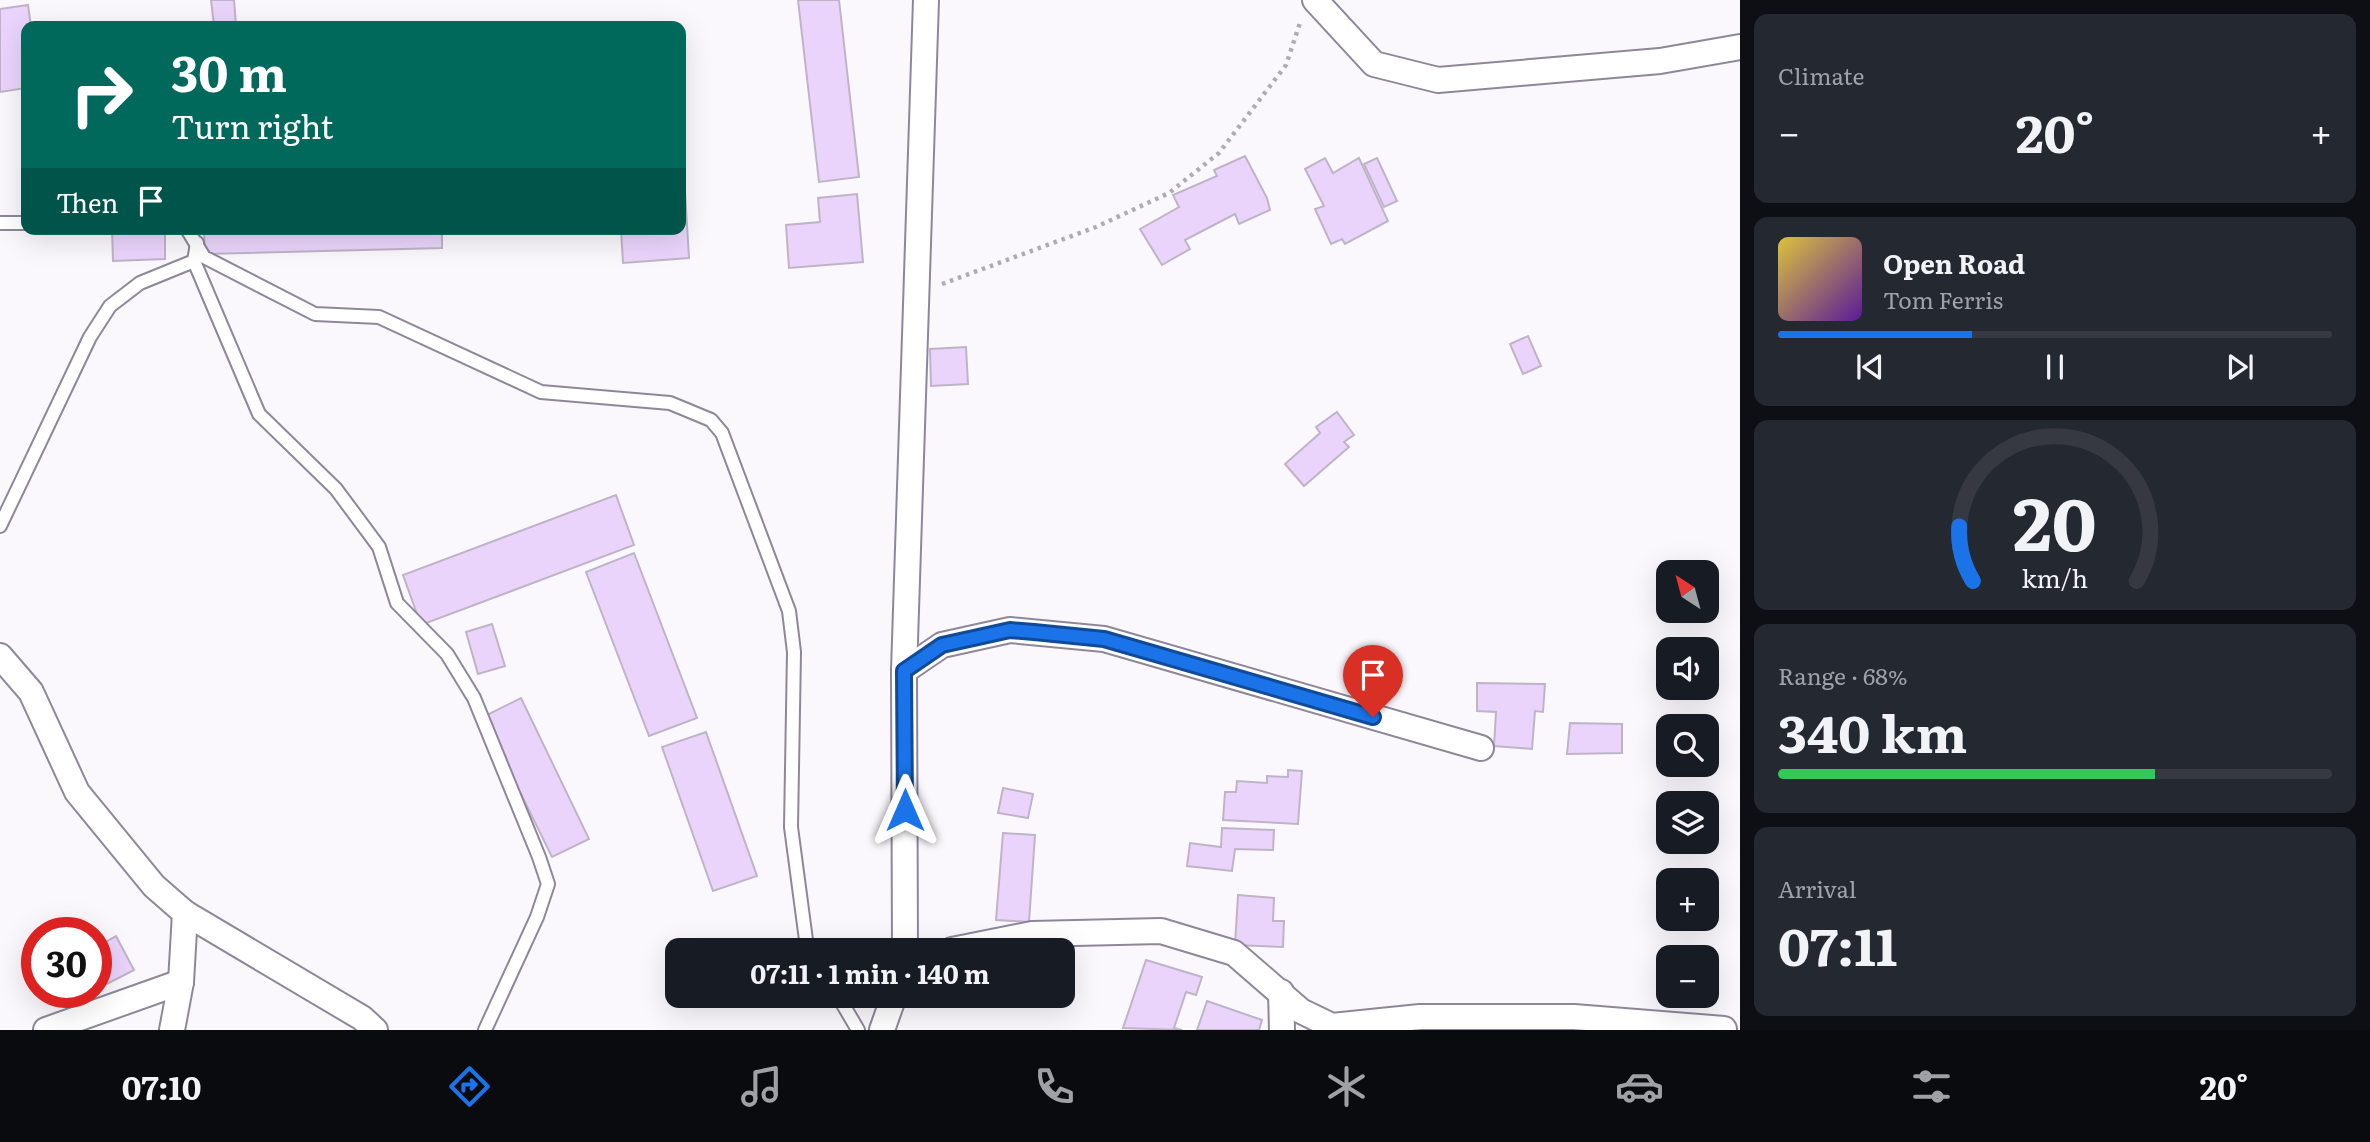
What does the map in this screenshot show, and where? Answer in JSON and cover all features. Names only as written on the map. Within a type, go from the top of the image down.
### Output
[{"type":"street","points":[[905,938],[904,671],[926,0]]},
{"type":"street","points":[[1309,6],[1374,64],[1438,80],[1660,61],[1740,47]]},
{"type":"street","points":[[904,671],[942,645],[1010,630],[1104,639],[1481,748]]},
{"type":"street","points":[[0,656],[31,692],[77,792],[154,886],[185,913],[362,1018],[375,1030]]},
{"type":"street","points":[[172,1030],[181,982],[185,913]]},
{"type":"street","points":[[1012,938],[1032,934],[1161,931],[1234,953],[1301,1011],[1332,1026],[1420,1017],[1574,1017],[1724,1029]]},
{"type":"street","points":[[46,1030],[181,982]]},
{"type":"street","points":[[1281,992],[1282,1030]]},
{"type":"street","points":[[882,1030],[890,1008]]},
{"type":"lane","points":[[0,222],[21,223]]},
{"type":"lane","points":[[191,235],[204,257],[315,314],[379,317],[541,392],[670,403],[711,420],[722,433],[789,611],[794,652],[791,827],[806,938]]},
{"type":"lane","points":[[197,243],[194,261],[259,414],[336,489],[379,547],[397,603],[447,654],[474,698],[540,857],[548,884],[537,917],[485,1030]]},
{"type":"lane","points":[[0,526],[90,337],[110,306],[140,284],[194,261]]},
{"type":"lane","points":[[845,1008],[858,1030]]},
{"type":"path","points":[[918,293],[1096,228],[1169,193],[1219,153],[1286,65],[1309,6]]},
{"type":"building","points":[[211,0],[234,0],[236,21],[213,21]]},
{"type":"building","points":[[798,0],[839,0],[859,177],[819,182]]},
{"type":"building","points":[[28,5],[30,21],[21,21],[21,89],[0,92],[0,9]]},
{"type":"building","points":[[1245,156],[1267,198],[1270,210],[1239,224],[1235,214],[1185,240],[1190,249],[1162,265],[1140,229],[1179,207],[1173,195],[1217,176],[1214,170]]},
{"type":"building","points":[[1325,158],[1333,173],[1359,158],[1388,221],[1345,244],[1342,239],[1331,244],[1315,209],[1324,206],[1305,169]]},
{"type":"building","points":[[1377,158],[1397,201],[1384,207],[1364,164]]},
{"type":"building","points":[[857,194],[863,262],[789,268],[786,225],[820,222],[818,198]]},
{"type":"building","points":[[686,208],[689,258],[623,263],[621,235],[686,235]]},
{"type":"building","points":[[112,235],[165,235],[165,259],[113,261]]},
{"type":"building","points":[[204,235],[442,235],[442,248],[205,254]]},
{"type":"building","points":[[1528,336],[1541,366],[1523,374],[1510,344]]},
{"type":"building","points":[[966,347],[968,384],[931,386],[930,349]]},
{"type":"building","points":[[1337,412],[1354,435],[1344,442],[1349,447],[1304,486],[1285,464],[1320,433],[1316,427]]},
{"type":"building","points":[[616,495],[634,545],[421,625],[403,575]]},
{"type":"building","points":[[634,553],[697,718],[649,736],[586,572]]},
{"type":"building","points":[[492,624],[505,666],[478,674],[466,632]]},
{"type":"building","points":[[1477,683],[1545,684],[1543,712],[1535,711],[1532,749],[1494,746],[1496,712],[1477,711]]},
{"type":"building","points":[[521,698],[589,839],[552,857],[483,717]]},
{"type":"building","points":[[1570,723],[1622,724],[1622,753],[1567,754]]},
{"type":"building","points":[[706,732],[757,876],[713,891],[662,747]]},
{"type":"building","points":[[1288,770],[1302,771],[1298,824],[1223,820],[1225,792],[1236,792],[1237,781],[1267,783],[1267,776],[1288,777]]},
{"type":"building","points":[[1003,788],[1033,794],[1028,818],[998,813]]},
{"type":"building","points":[[1222,828],[1274,830],[1273,850],[1235,849],[1232,871],[1187,866],[1190,843],[1221,847]]},
{"type":"building","points":[[1003,833],[1035,835],[1029,922],[996,920]]},
{"type":"building","points":[[1238,895],[1274,898],[1273,921],[1284,921],[1283,947],[1235,945]]},
{"type":"building","points":[[116,936],[134,970],[112,981],[112,938]]},
{"type":"building","points":[[1146,960],[1202,977],[1196,995],[1186,992],[1174,1028],[1182,1030],[1123,1028]]},
{"type":"building","points":[[1207,1001],[1262,1020],[1259,1030],[1197,1030]]},
{"type":"route","points":[[905,810],[904,671],[942,645],[1010,630],[1104,639],[1373,717]]}]
